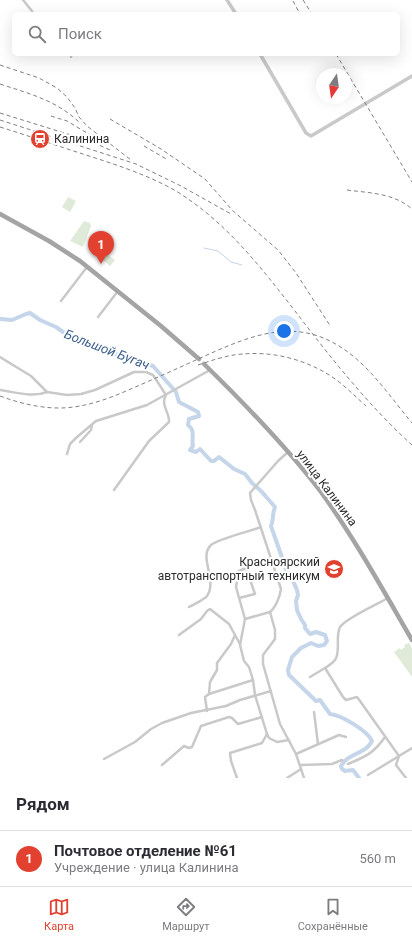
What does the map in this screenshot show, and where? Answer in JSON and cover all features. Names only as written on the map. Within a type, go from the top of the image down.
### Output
[{"type":"main road","name":"улица Калинина","points":[[0,214],[64,250],[118,291],[202,361],[288,452],[314,483],[345,527],[412,640]]},
{"type":"street","points":[[23,0],[32,12]]},
{"type":"street","points":[[226,0],[235,12]]},
{"type":"street","points":[[261,56],[306,133],[311,136],[412,76]]},
{"type":"street","points":[[61,301],[87,267]]},
{"type":"street","points":[[98,317],[118,291]]},
{"type":"street","points":[[0,357],[31,376],[48,392]]},
{"type":"street","points":[[67,454],[70,444],[96,421],[147,405],[210,370]]},
{"type":"street","points":[[0,390],[34,395],[41,395],[48,392],[67,395],[81,394],[96,390],[134,372],[146,372],[153,375],[166,395]]},
{"type":"street","points":[[114,490],[149,441],[169,422],[170,419],[165,408],[164,399],[166,395]]},
{"type":"street","points":[[80,442],[91,430],[92,424]]},
{"type":"street","points":[[246,619],[273,610],[281,589],[250,493],[278,461],[288,452]]},
{"type":"street","points":[[189,607],[207,596],[211,587],[207,560],[207,552],[210,546],[261,527]]},
{"type":"street","points":[[239,598],[255,594],[246,568],[239,571],[236,581],[236,587],[239,598],[246,619],[240,645]]},
{"type":"street","points":[[310,677],[334,662],[336,658],[339,631],[342,625],[361,612],[388,598]]},
{"type":"street","points":[[179,635],[201,620],[210,609],[229,624],[240,645],[244,661],[249,667],[255,695],[269,738],[276,742],[289,740]]},
{"type":"street","points":[[270,612],[275,630],[275,639],[262,658],[280,724],[296,754],[304,778]]},
{"type":"street","points":[[209,694],[210,682],[217,670],[218,663],[231,644],[235,635]]},
{"type":"street","points":[[325,668],[346,700],[356,697],[399,756]]},
{"type":"street","points":[[208,711],[204,700],[209,694],[253,680]]},
{"type":"street","points":[[104,760],[135,742],[151,729],[162,723],[191,713],[208,711],[226,706],[255,695],[271,691]]},
{"type":"street","points":[[314,712],[318,744]]},
{"type":"street","points":[[162,765],[184,746],[189,748],[192,747],[201,726],[229,717],[238,724],[262,717]]},
{"type":"street","points":[[237,778],[230,753],[262,743],[268,734]]},
{"type":"street","points":[[296,754],[339,735],[346,737]]},
{"type":"street","points":[[348,764],[366,757],[374,751],[385,737]]},
{"type":"street","points":[[368,775],[412,748]]},
{"type":"street","points":[[399,756],[396,765],[406,778]]},
{"type":"street","points":[[287,778],[301,767],[332,764],[342,760]]},
{"type":"green space","points":[[68,197],[76,201],[70,212],[62,207]]},
{"type":"green space","points":[[84,221],[90,223],[91,226],[83,247],[70,241]]},
{"type":"green space","points":[[100,250],[115,260],[110,266],[97,255]]},
{"type":"green space","points":[[409,643],[412,648],[412,677],[394,652],[400,648],[401,650],[405,647],[404,645]]},
{"type":"waterway","points":[[204,248],[218,251],[231,262],[242,265]]},
{"type":"waterway","name":"Большой Бугач","points":[[0,319],[12,320],[30,313],[40,320],[56,327],[73,339],[84,339],[94,347],[153,366],[176,392],[179,402],[198,412],[199,416],[189,419],[188,425],[193,434],[193,446],[190,450],[196,452],[200,449],[211,461],[214,461],[219,457],[234,469],[245,474],[275,507],[271,526],[286,569],[297,590],[297,610],[305,625],[305,628],[310,634],[316,632],[325,635],[327,641],[324,645],[318,646],[311,643],[301,648],[292,657],[288,670],[289,675],[316,701],[320,700],[330,714],[341,717],[354,724],[360,728],[372,741],[369,746],[348,758],[341,766],[345,771],[353,770],[359,778]]},
{"type":"railway","points":[[303,0],[311,12]]},
{"type":"railway","points":[[293,1],[299,12]]},
{"type":"railway","points":[[337,56],[412,182]]},
{"type":"railway","points":[[0,65],[39,78],[57,88],[67,97],[75,108],[79,117],[87,126],[131,160]]},
{"type":"railway","points":[[0,84],[52,103],[71,115],[80,123]]},
{"type":"railway","points":[[0,113],[90,141],[110,150]]},
{"type":"railway","points":[[51,116],[67,121],[92,136]]},
{"type":"railway","points":[[110,119],[161,149],[205,179],[232,210],[278,250],[296,273],[331,327]]},
{"type":"railway","points":[[0,120],[136,164],[181,186],[231,214]]},
{"type":"railway","points":[[0,127],[109,163],[154,180],[176,191],[211,216],[255,261],[350,381],[380,414],[412,445]]},
{"type":"railway","points":[[144,146],[168,160]]},
{"type":"railway","points":[[347,190],[389,197],[412,209]]},
{"type":"railway","points":[[0,396],[22,403],[44,407],[59,408],[91,404],[157,378],[241,341],[274,332],[291,331],[308,333],[325,339],[352,355],[380,383],[412,423]]},
{"type":"railway","points":[[198,365],[226,357],[255,353],[293,359],[328,374],[342,384],[366,406]]},
{"type":"place","name":"Калинина","points":[[40,139]]},
{"type":"place","name":"Почтовое отделение №61","points":[[101,264]]},
{"type":"place","name":"Красноярский автотранспортный техникум","points":[[334,569]]}]
